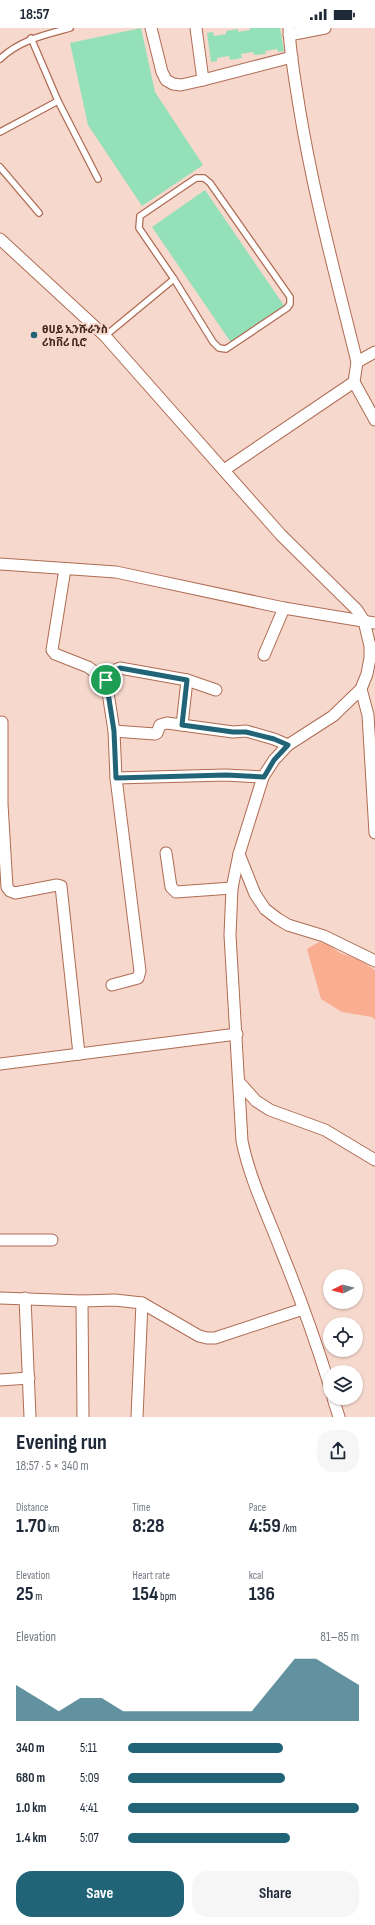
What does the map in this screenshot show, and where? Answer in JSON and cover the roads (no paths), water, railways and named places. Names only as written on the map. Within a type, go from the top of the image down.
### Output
[{"type":"street","points":[[151,28],[162,72],[166,80],[173,84],[181,85],[292,57]]},
{"type":"street","points":[[196,28],[203,80]]},
{"type":"street","points":[[326,28],[289,32],[292,57],[316,194],[357,362],[354,382],[375,420]]},
{"type":"street","points":[[0,239],[106,336],[281,535],[369,622],[370,658],[367,674],[361,689],[333,716],[288,745],[274,760],[264,777],[239,854],[232,888],[230,935],[237,1034],[242,1141],[247,1164],[303,1309],[323,1367]]},
{"type":"street","points":[[357,362],[375,352]]},
{"type":"street","points":[[224,470],[354,382]]},
{"type":"street","points":[[0,564],[116,572],[284,608],[369,622]]},
{"type":"street","points":[[64,569],[52,650],[55,654],[88,667],[106,680]]},
{"type":"street","points":[[264,655],[284,608]]},
{"type":"street","points":[[112,985],[138,978],[140,971],[116,778],[114,731],[106,680],[108,673],[120,668],[187,680],[216,690]]},
{"type":"street","points":[[182,725],[187,680]]},
{"type":"street","points":[[361,689],[372,716],[375,833]]},
{"type":"street","points":[[2,722],[1,804],[6,881],[10,892],[15,893],[57,885],[61,886],[79,1054]]},
{"type":"street","points":[[114,731],[155,734],[163,723],[233,732],[246,732],[274,739],[288,745]]},
{"type":"street","points":[[116,778],[226,775],[264,777]]},
{"type":"street","points":[[166,853],[171,887],[173,891],[232,888]]},
{"type":"street","points":[[239,854],[255,894],[265,909],[288,925],[324,936],[375,961]]},
{"type":"street","points":[[0,1064],[237,1034]]},
{"type":"street","points":[[239,1082],[256,1101],[270,1110],[325,1130],[375,1160]]},
{"type":"street","points":[[0,1240],[52,1240]]},
{"type":"street","points":[[0,1298],[82,1301],[114,1300],[142,1302],[199,1336],[207,1338],[215,1338],[303,1309]]},
{"type":"street","points":[[24,1298],[30,1417]]},
{"type":"street","points":[[82,1301],[83,1417]]},
{"type":"street","points":[[137,1417],[142,1302]]},
{"type":"street","points":[[0,1380],[29,1378]]},
{"type":"street","points":[[335,1405],[339,1417]]},
{"type":"lane","points":[[0,59],[15,47],[31,38],[70,28]]},
{"type":"lane","points":[[31,38],[58,101],[98,180]]},
{"type":"lane","points":[[0,132],[58,101]]},
{"type":"lane","points":[[0,167],[39,213]]},
{"type":"lane","points":[[196,178],[204,178],[210,183],[290,297],[290,304],[287,308],[226,349],[219,348],[213,342],[174,279],[139,228],[138,222],[140,216],[196,178]]},
{"type":"lane","points":[[106,336],[174,279]]},
{"type":"place","name":"ፀሀይ ኢንሹራንስ ሪከቨሪ ቢሮ","points":[[34,335]]}]
